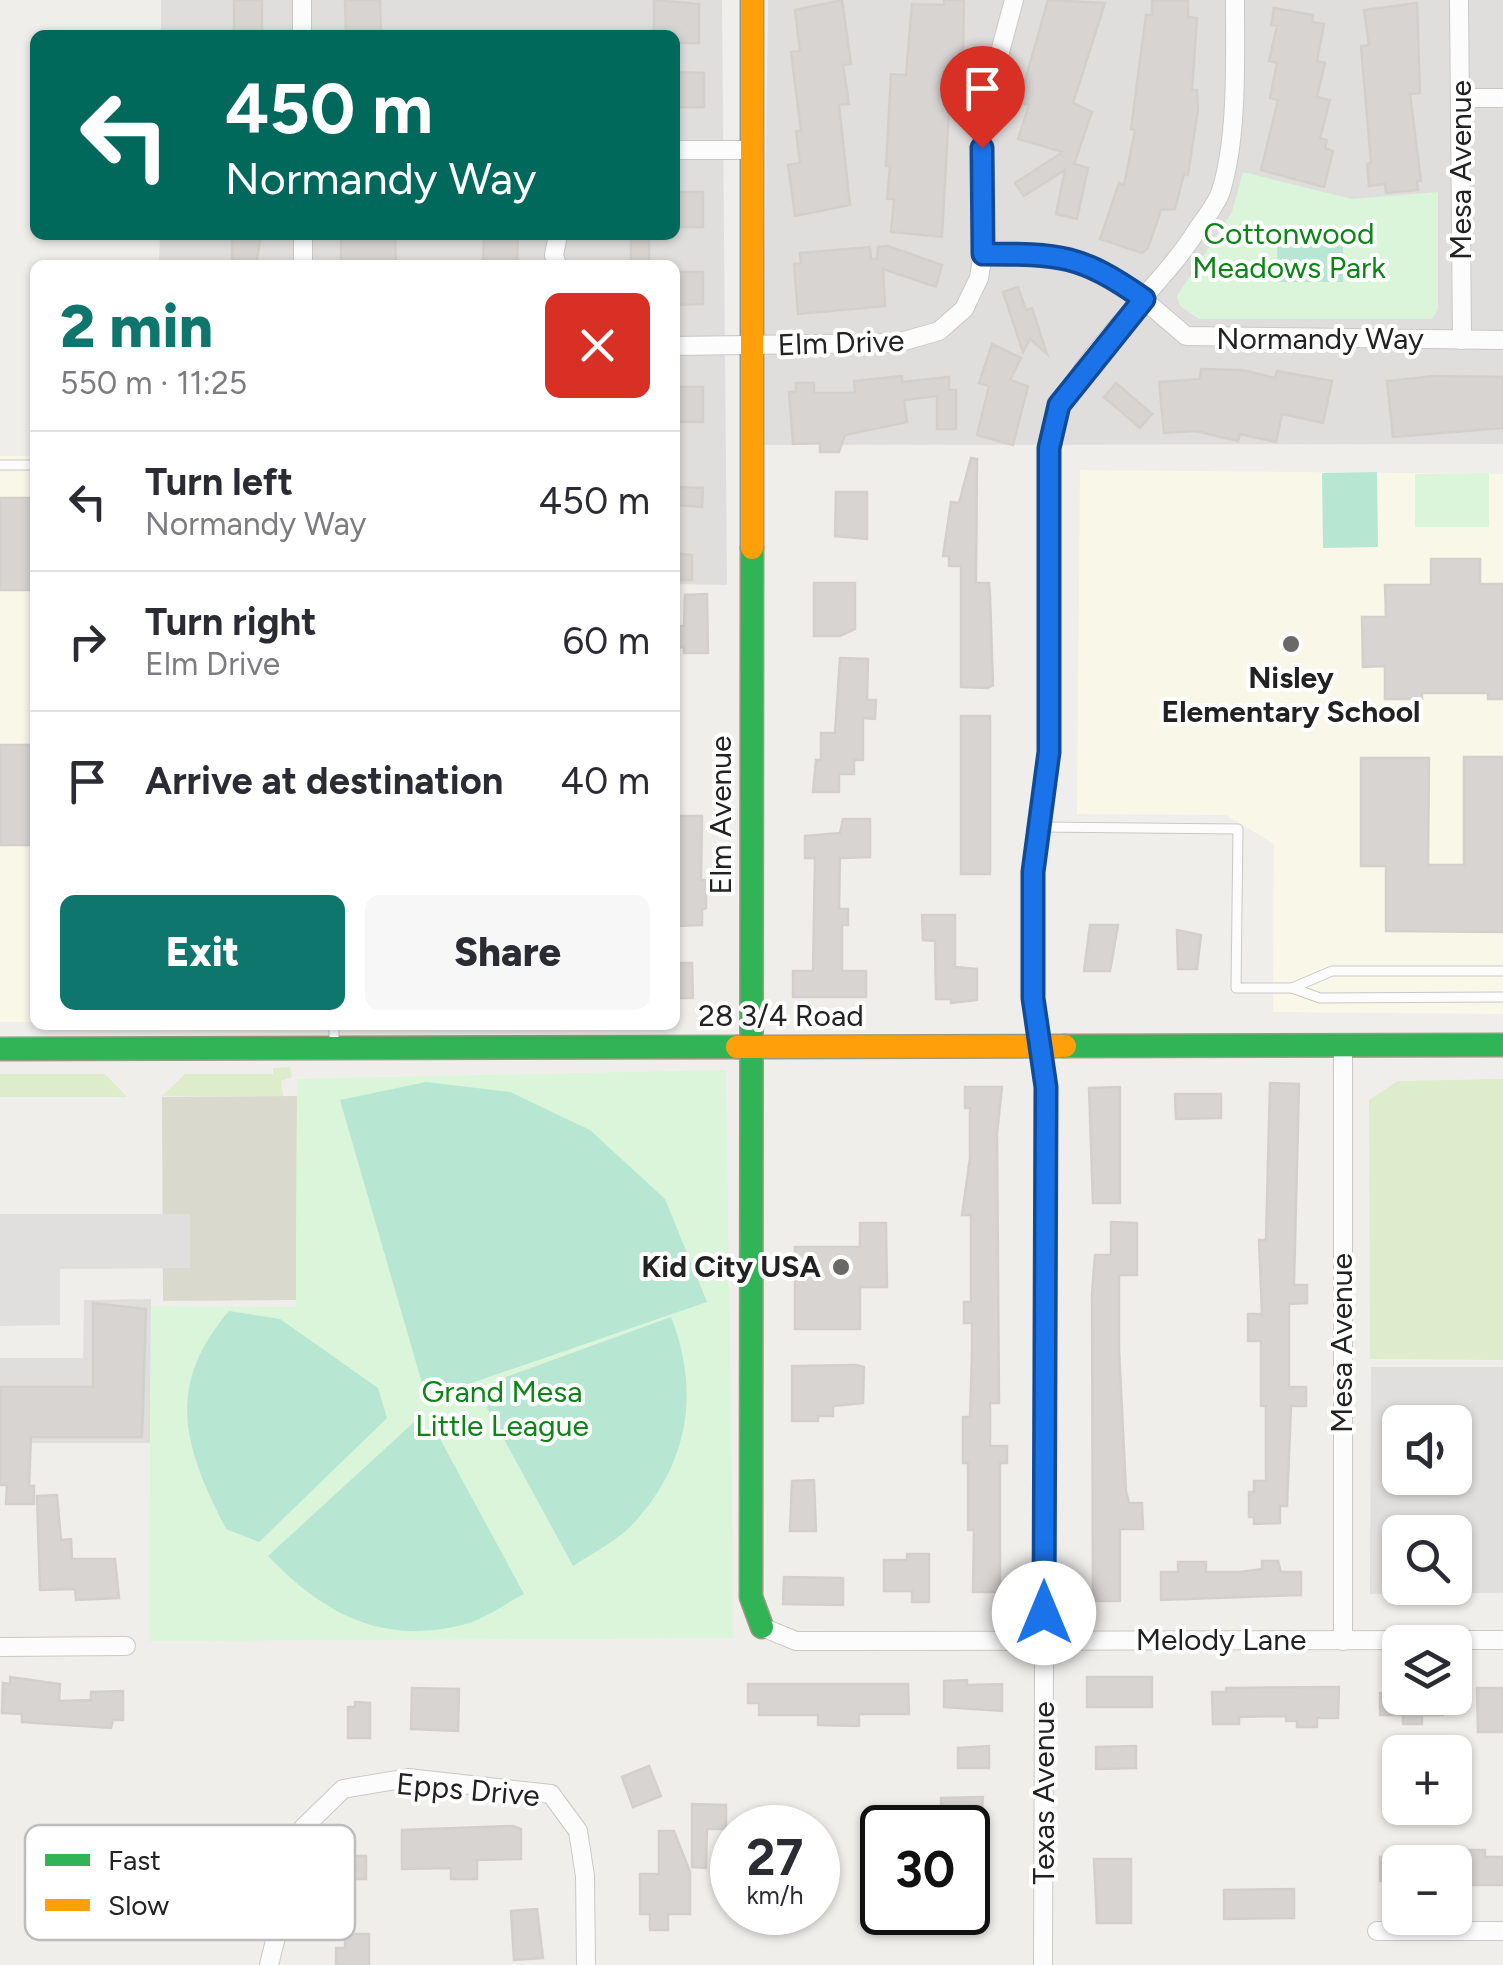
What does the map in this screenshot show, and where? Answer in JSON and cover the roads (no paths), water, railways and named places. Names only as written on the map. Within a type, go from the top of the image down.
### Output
[{"type":"street","points":[[302,0],[302,30]]},
{"type":"street","name":"Elm Avenue","points":[[752,0],[752,1597],[762,1628]]},
{"type":"street","name":"Elm Drive","points":[[680,346],[920,339],[939,331],[964,309],[979,278],[983,254],[982,119],[1014,0]]},
{"type":"street","name":"Texas Avenue","points":[[1043,1965],[1046,1087],[1033,998],[1036,827],[1049,752],[1051,426],[1068,392],[1181,256],[1221,192],[1236,83],[1235,0]]},
{"type":"street","name":"Mesa Avenue","points":[[1459,0],[1462,340]]},
{"type":"street","points":[[1460,98],[1503,98]]},
{"type":"street","points":[[680,150],[752,150]]},
{"type":"street","name":"Normandy Way","points":[[983,254],[1050,254],[1083,261],[1144,299],[1186,336],[1503,340]]},
{"type":"street","name":"28 3/4 Road","points":[[0,1049],[334,1036],[752,1046],[1503,1045]]},
{"type":"street","name":"Mesa Avenue","points":[[1343,1045],[1343,1640]]},
{"type":"street","name":"Melody Lane","points":[[762,1628],[796,1640],[1503,1640]]},
{"type":"street","points":[[0,1646],[126,1646]]},
{"type":"street","name":"Epps Drive","points":[[306,1825],[343,1788],[408,1778],[551,1794],[578,1831],[585,1876],[586,1965]]},
{"type":"street","points":[[1378,1931],[1503,1931]]},
{"type":"street","name":"Epps Drive","points":[[270,1965],[276,1940]]},
{"type":"lane","points":[[0,466],[30,465]]},
{"type":"lane","points":[[1036,827],[1238,829],[1236,988],[1292,988],[1320,998],[1503,997]]},
{"type":"lane","points":[[1292,988],[1332,971],[1503,972]]},
{"type":"place","name":"Nisley Elementary School","points":[[1291,644]]},
{"type":"place","name":"Kid City USA","points":[[841,1267]]},
{"type":"park label","name":"Cottonwood Meadows Park","points":[[1289,251]]},
{"type":"park label","name":"Grand Mesa Little League","points":[[502,1409]]}]
